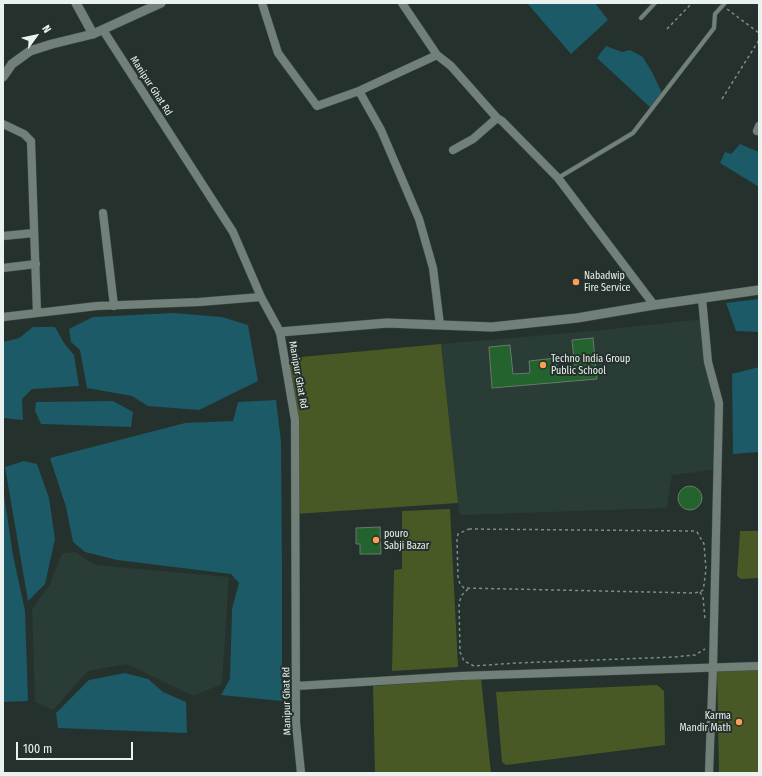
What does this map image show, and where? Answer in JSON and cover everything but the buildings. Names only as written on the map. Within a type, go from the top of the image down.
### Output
[{"type":"street","points":[[76,3],[93,34]]},
{"type":"street","points":[[3,74],[21,56],[30,51],[93,34],[161,3]]},
{"type":"street","points":[[262,3],[278,54],[317,106],[359,91],[437,55]]},
{"type":"street","points":[[402,3],[437,55],[451,66],[497,118],[502,121],[558,178],[654,305]]},
{"type":"street","name":"Manipur Ghat Rd","points":[[103,30],[233,232],[261,297],[280,332],[295,420],[294,565],[296,723],[302,773]]},
{"type":"street","points":[[359,91],[381,130],[419,219],[433,268],[440,325]]},
{"type":"street","points":[[453,150],[473,139],[497,118]]},
{"type":"street","points":[[3,124],[24,134],[31,141],[37,313]]},
{"type":"street","points":[[103,213],[114,306]]},
{"type":"street","points":[[3,236],[34,233]]},
{"type":"street","points":[[3,268],[36,264]]},
{"type":"street","points":[[280,332],[387,323],[492,327],[578,318],[654,305],[759,290]]},
{"type":"street","points":[[3,317],[114,306],[261,297]]},
{"type":"street","points":[[702,299],[708,362],[719,404],[709,773]]},
{"type":"street","points":[[296,686],[461,676],[713,666],[759,666]]},
{"type":"lane","points":[[641,18],[655,3]]},
{"type":"lane","points":[[558,178],[633,133],[714,28],[715,14],[724,4]]},
{"type":"path","points":[[667,29],[692,3]]},
{"type":"path","points":[[724,4],[759,33]]},
{"type":"path","points":[[722,99],[759,40]]},
{"type":"path","points":[[469,529],[689,530],[697,532],[704,544],[706,569],[703,590],[700,592],[464,588],[460,584],[458,577],[458,534],[469,529]]},
{"type":"path","points":[[469,588],[462,595],[459,603],[460,652],[464,661],[474,666],[516,663],[674,658],[695,655],[705,648]]},
{"type":"path","points":[[700,592],[703,597],[706,620]]},
{"type":"shaded area","points":[[704,319],[719,403],[713,454],[713,470],[672,475],[667,508],[460,515],[441,344],[592,331]]},
{"type":"shaded area","points":[[75,552],[95,565],[229,577],[222,684],[193,696],[127,664],[88,671],[53,710],[35,702],[32,609],[50,584],[62,553]]},
{"type":"green space","points":[[441,344],[458,503],[295,514],[295,420],[288,379],[290,358]]},
{"type":"green space","points":[[450,509],[458,667],[392,671],[394,570],[402,569],[402,511]]},
{"type":"green space","points":[[740,531],[759,531],[759,578],[741,579],[737,576]]},
{"type":"green space","name":"Karma Mandir Math","points":[[717,670],[759,670],[759,773],[719,773]]},
{"type":"green space","points":[[481,678],[491,773],[375,773],[373,686]]},
{"type":"green space","points":[[657,685],[664,691],[665,745],[506,765],[502,762],[496,692]]},
{"type":"water","points":[[527,3],[595,3],[608,20],[571,54]]},
{"type":"water","points":[[606,46],[622,52],[630,50],[643,57],[663,95],[652,109],[597,58]]},
{"type":"water","points":[[740,144],[759,152],[759,187],[720,163],[725,152],[731,154]]},
{"type":"water","points":[[759,299],[759,332],[736,331],[726,303]]},
{"type":"water","points":[[173,313],[222,317],[248,325],[258,381],[199,410],[148,406],[132,396],[87,388],[80,350],[71,342],[69,329],[93,317]]},
{"type":"water","points":[[33,327],[55,327],[64,343],[74,355],[79,386],[32,389],[22,399],[23,420],[3,418],[3,342],[19,338]]},
{"type":"water","points":[[759,367],[759,452],[733,454],[732,374]]},
{"type":"water","points":[[276,400],[281,441],[282,701],[221,695],[230,679],[232,609],[239,583],[231,574],[117,560],[85,552],[73,542],[66,507],[50,458],[185,423],[233,421],[238,402]]},
{"type":"water","points":[[113,401],[133,412],[131,427],[41,424],[35,411],[36,402]]},
{"type":"water","points":[[24,461],[37,464],[49,498],[55,539],[45,584],[28,601],[5,467]]},
{"type":"water","points":[[3,489],[13,555],[25,611],[28,701],[3,702]]},
{"type":"water","points":[[125,673],[148,679],[163,692],[186,702],[187,733],[58,728],[56,713],[89,680]]},
{"type":"place","name":"Nabadwip Fire Service","points":[[576,282]]},
{"type":"place","name":"Techno India Group Public School","points":[[543,365]]},
{"type":"place","name":"pouro Sabji Bazar","points":[[376,540]]},
{"type":"place","name":"Karma Mandir Math","points":[[739,722]]}]
